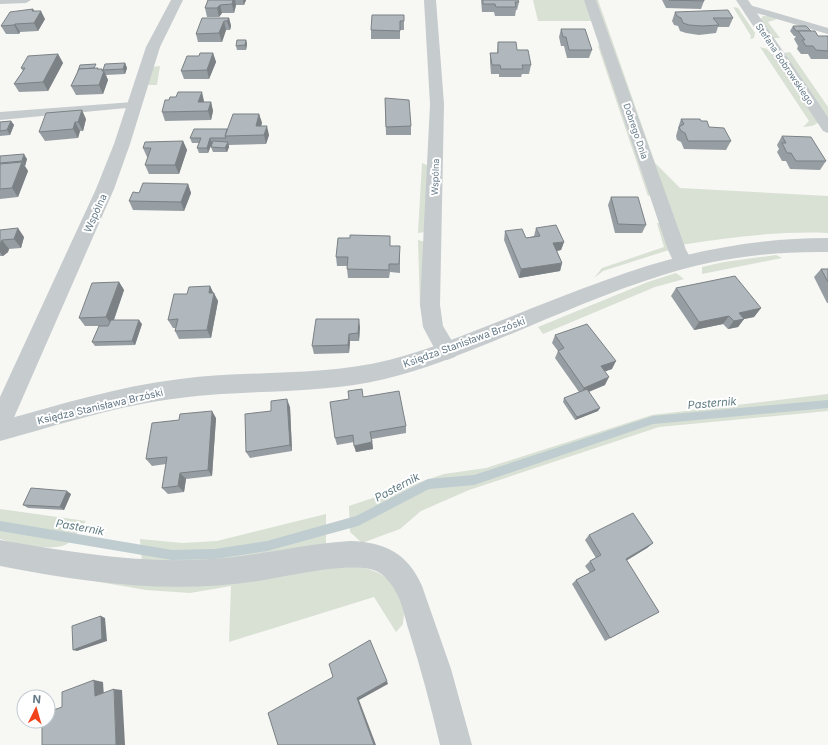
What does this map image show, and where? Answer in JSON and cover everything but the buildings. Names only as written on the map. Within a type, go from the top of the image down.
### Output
[{"type":"street","name":"Wspólna","points":[[0,422],[105,189],[122,144],[153,47],[177,0]]},
{"type":"street","name":"Wspólna","points":[[430,0],[437,104],[430,304],[433,327],[447,351]]},
{"type":"street","name":"Dobrego Dnia","points":[[590,0],[677,250],[683,262]]},
{"type":"street","name":"Stefana Bobrowskiego","points":[[744,3],[828,128]]},
{"type":"street","name":"Księdza Stanisława Brzóski","points":[[0,431],[154,392],[209,386],[347,378],[404,365],[447,351],[628,279],[683,262],[753,248],[828,246]]},
{"type":"street","points":[[0,553],[101,570],[151,574],[210,573],[326,556],[354,554],[371,556],[386,561],[398,571],[409,587],[438,672],[456,745]]},
{"type":"lane","points":[[0,1],[26,0]]},
{"type":"lane","points":[[744,3],[828,31]]},
{"type":"lane","points":[[0,116],[134,105]]},
{"type":"shaded area","points":[[533,0],[587,0],[594,21],[538,21]]},
{"type":"shaded area","points":[[594,0],[598,0],[655,163],[680,188],[828,196],[828,233],[754,235],[681,245]]},
{"type":"shaded area","points":[[733,7],[738,8],[755,33],[754,38],[750,39],[751,36]]},
{"type":"shaded area","points":[[763,16],[769,16],[828,34],[777,19],[768,22],[780,38],[772,38],[760,20]]},
{"type":"shaded area","points":[[598,46],[602,46],[652,194],[648,196]]},
{"type":"shaded area","points":[[760,47],[767,49],[773,55],[818,123],[812,126],[803,127],[809,121]]},
{"type":"shaded area","points":[[790,52],[828,107],[828,117],[783,53]]},
{"type":"shaded area","points":[[160,66],[157,85],[147,85],[152,67]]},
{"type":"shaded area","points":[[422,163],[429,166],[426,232],[418,233]]},
{"type":"shaded area","points":[[657,223],[661,223],[669,250],[603,271],[594,278],[602,268],[664,247]]},
{"type":"shaded area","points":[[418,240],[425,242],[422,305],[420,307]]},
{"type":"shaded area","points":[[776,255],[782,258],[702,274],[702,267],[724,262]]},
{"type":"shaded area","points":[[676,273],[684,279],[655,287],[543,334],[538,327],[648,282]]},
{"type":"shaded area","points":[[828,394],[828,411],[659,427],[469,490],[421,511],[400,529],[362,543],[350,532],[349,506],[444,474],[486,468],[652,415]]},
{"type":"shaded area","points":[[0,509],[86,521],[75,537],[67,544],[53,547],[34,546],[0,539]]},
{"type":"shaded area","points":[[326,514],[326,545],[239,562],[142,563],[140,539],[182,543],[217,541]]},
{"type":"shaded area","points":[[0,561],[349,565],[379,573],[393,583],[402,600],[404,614],[403,624],[396,632],[374,597],[229,642],[231,586],[190,593],[146,590],[0,565]]},
{"type":"waterway","name":"Pasternik","points":[[0,526],[172,555],[215,554],[267,546],[358,521],[428,484],[474,480],[653,420],[828,404]]}]
